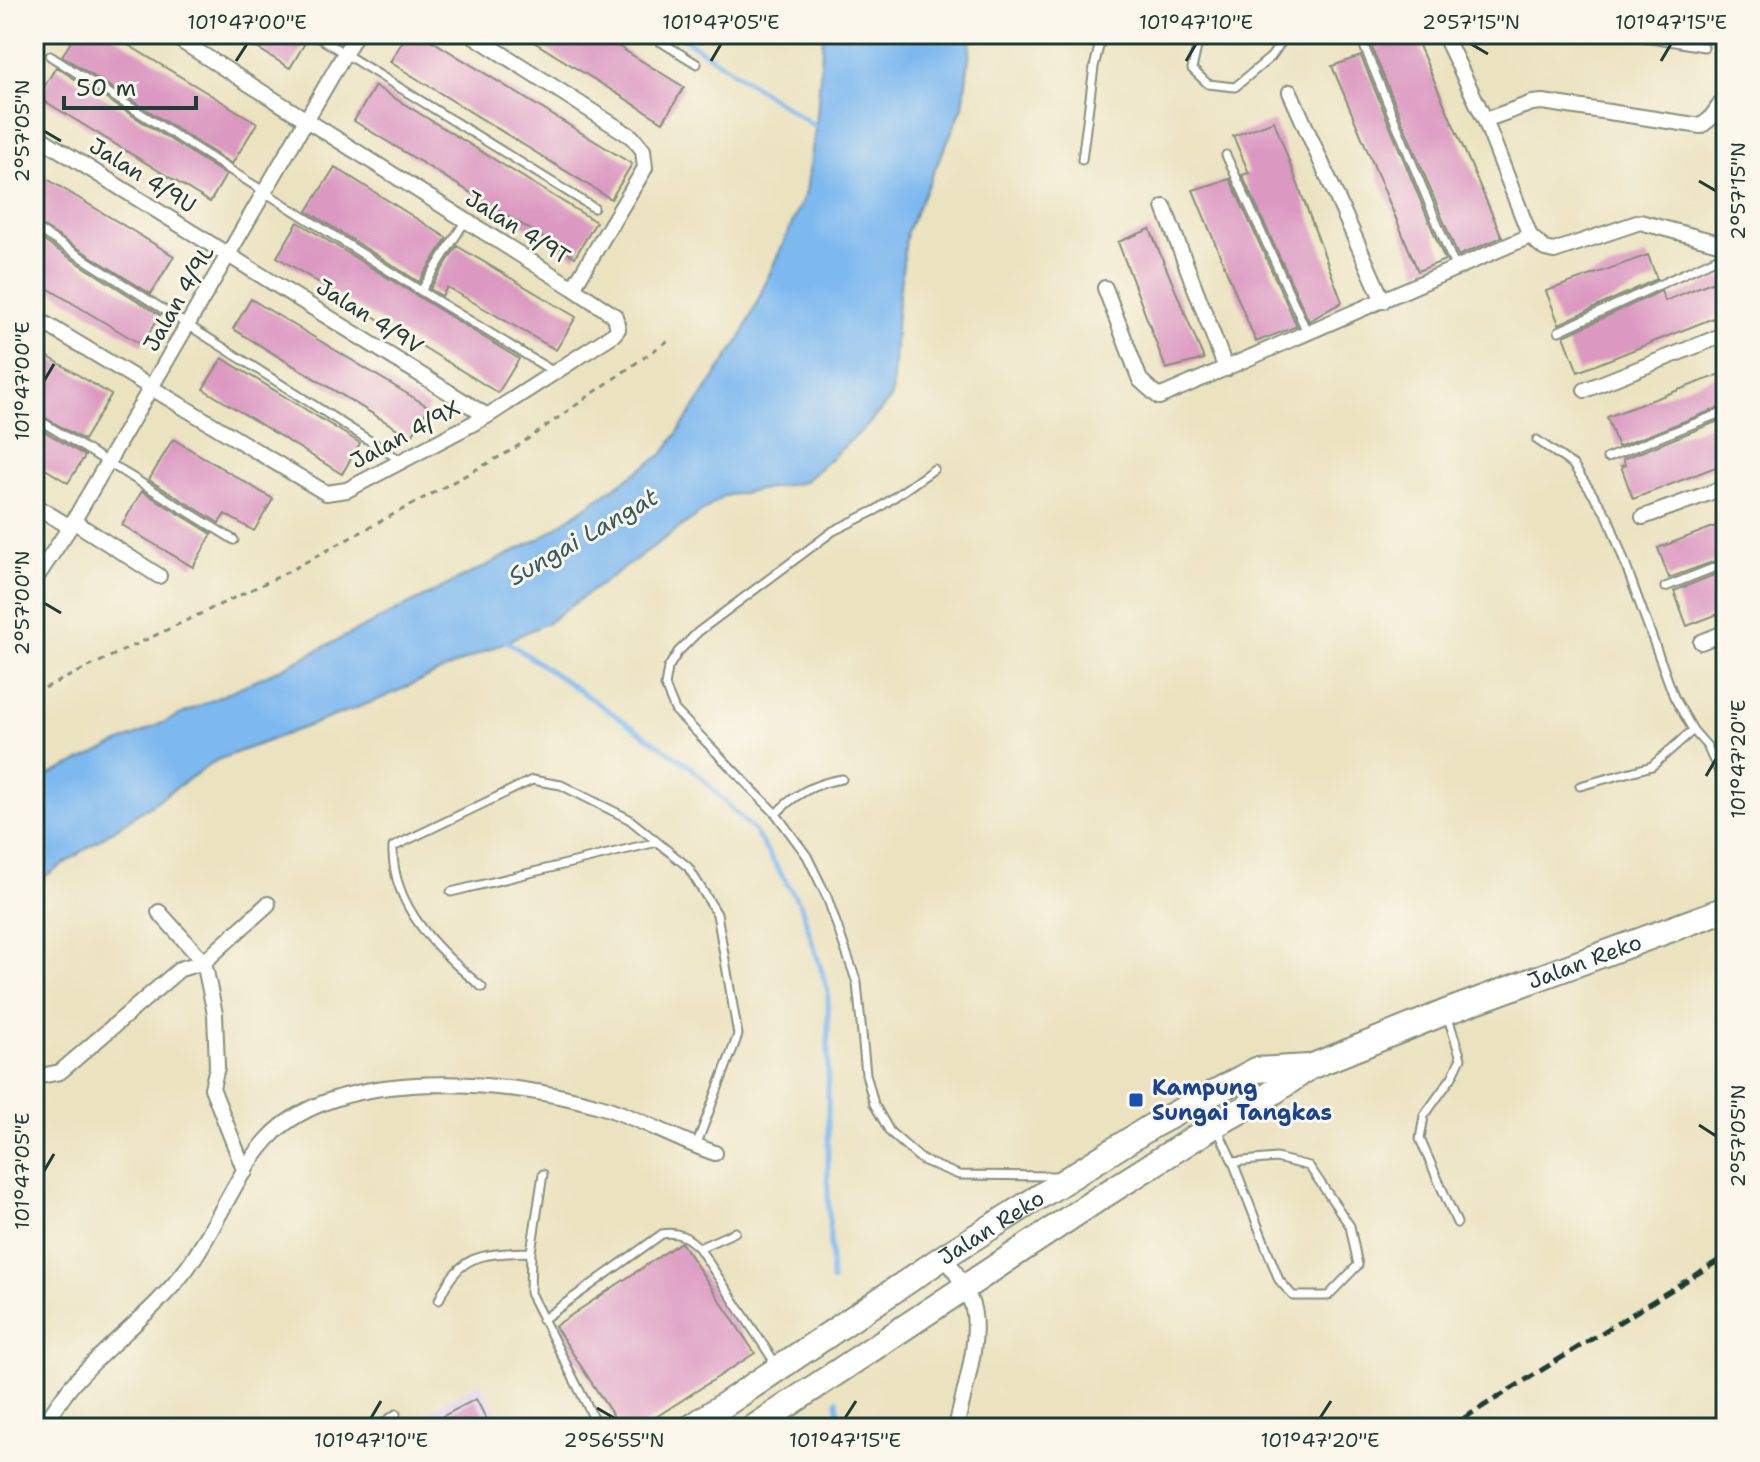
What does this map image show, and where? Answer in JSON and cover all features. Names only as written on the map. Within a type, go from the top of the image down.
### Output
[{"type":"main road","name":"Jalan Reko","points":[[753,1428],[965,1287],[1310,1067],[1446,1012],[1726,909]]},
{"type":"main road","name":"Jalan Reko","points":[[690,1428],[945,1256],[1152,1126],[1256,1070],[1310,1067]]},
{"type":"street","name":"Jalan 4/9T","points":[[170,34],[573,288],[645,168],[643,150],[632,137],[471,34]]},
{"type":"street","name":"Jalan 4/9L","points":[[34,581],[72,524],[356,34]]},
{"type":"street","points":[[1448,34],[1448,43],[1485,120],[1530,236],[1545,249],[1554,251],[1640,222],[1726,245]]},
{"type":"street","points":[[1290,92],[1383,301]]},
{"type":"street","points":[[1485,120],[1543,102],[1701,126],[1710,119],[1726,96]]},
{"type":"street","name":"Jalan 4/9U","points":[[34,134],[229,254]]},
{"type":"street","points":[[1164,207],[1226,369]]},
{"type":"street","points":[[1105,288],[1140,380],[1159,397],[1530,236]]},
{"type":"street","name":"Jalan 4/9V","points":[[229,254],[487,416]]},
{"type":"street","name":"Jalan 4/9X","points":[[150,389],[326,493],[347,490],[487,416],[618,329],[615,316],[573,288]]},
{"type":"street","points":[[34,317],[150,389]]},
{"type":"street","points":[[1585,390],[1726,334]]},
{"type":"street","points":[[1643,517],[1726,487]]},
{"type":"street","points":[[34,505],[159,576]]},
{"type":"street","points":[[1701,642],[1726,632]]},
{"type":"street","points":[[34,1071],[41,1076],[60,1072],[180,969],[204,962],[268,904]]},
{"type":"street","points":[[159,912],[204,962],[215,1014],[217,1067],[212,1088],[245,1172]]},
{"type":"street","points":[[42,1428],[73,1384],[188,1267],[268,1139],[291,1119],[320,1105],[382,1087],[421,1084],[543,1091],[606,1108],[715,1153]]},
{"type":"street","points":[[945,1256],[965,1287],[972,1306],[974,1339],[956,1428]]},
{"type":"lane","points":[[313,34],[594,208]]},
{"type":"lane","points":[[648,34],[697,64]]},
{"type":"lane","points":[[1082,160],[1094,67],[1102,34]]},
{"type":"lane","points":[[1200,34],[1192,69],[1208,84],[1235,87],[1271,57],[1287,34]]},
{"type":"lane","points":[[1359,34],[1456,269]]},
{"type":"lane","points":[[1627,34],[1704,47]]},
{"type":"lane","points":[[50,56],[556,373]]},
{"type":"lane","points":[[1226,155],[1308,334]]},
{"type":"lane","points":[[421,291],[466,220]]},
{"type":"lane","points":[[34,227],[401,461]]},
{"type":"lane","points":[[1559,331],[1726,254]]},
{"type":"lane","points":[[1607,458],[1726,411]]},
{"type":"lane","points":[[34,417],[234,540]]},
{"type":"lane","points":[[1537,440],[1573,465],[1608,517],[1674,697],[1693,730],[1707,746],[1726,787]]},
{"type":"lane","points":[[934,469],[876,510],[833,531],[698,632],[678,652],[668,668],[665,686],[675,710],[776,814],[807,856],[827,897],[857,983],[866,1074],[874,1104],[890,1132],[922,1160],[959,1175],[1073,1176]]},
{"type":"lane","points":[[1665,587],[1726,563]]},
{"type":"lane","points":[[1580,786],[1652,766],[1693,730]]},
{"type":"lane","points":[[776,814],[787,801],[808,789],[842,779]]},
{"type":"lane","points":[[482,987],[456,966],[414,919],[392,870],[393,847],[532,780],[561,785],[629,819],[688,867],[717,914],[738,1035],[696,1146]]},
{"type":"lane","points":[[451,892],[657,842]]},
{"type":"lane","points":[[1446,1012],[1461,1058],[1452,1077],[1424,1116],[1420,1139],[1457,1223]]},
{"type":"lane","points":[[1215,1125],[1233,1162],[1279,1280],[1293,1296],[1328,1296],[1358,1265],[1350,1226],[1309,1166],[1276,1158],[1233,1162]]},
{"type":"lane","points":[[543,1174],[531,1252],[530,1293],[592,1415],[594,1428]]},
{"type":"lane","points":[[699,1248],[735,1232]]},
{"type":"lane","points":[[542,1320],[662,1234],[680,1234],[699,1248],[778,1369]]},
{"type":"lane","points":[[439,1300],[448,1278],[472,1258],[531,1252]]},
{"type":"lane","points":[[376,1428],[396,1414]]},
{"type":"path","points":[[34,693],[280,576],[512,450],[669,340]]},
{"type":"shaded area","points":[[480,1382],[505,1428],[398,1428]]},
{"type":"water","name":"Sungai Langat","points":[[823,34],[972,34],[963,107],[907,231],[897,311],[892,397],[866,427],[804,482],[724,496],[547,623],[380,699],[217,760],[34,884],[34,783],[38,780],[284,667],[541,538],[664,453],[742,336],[806,192],[817,116]]},
{"type":"building","points":[[76,34],[110,34],[257,123],[232,164],[62,56]]},
{"type":"building","points":[[234,34],[300,34],[308,38],[290,68]]},
{"type":"building","points":[[407,34],[421,34],[632,164],[611,199],[390,62]]},
{"type":"building","points":[[521,34],[598,34],[684,87],[663,122]]},
{"type":"building","points":[[1366,34],[1414,34],[1502,237],[1458,256]]},
{"type":"building","points":[[1361,56],[1445,260],[1418,271],[1332,66]]},
{"type":"building","points":[[56,67],[226,175],[210,202],[38,97]]},
{"type":"building","points":[[375,86],[596,222],[575,257],[354,121]]},
{"type":"building","points":[[1274,121],[1342,302],[1309,321],[1242,175],[1249,173],[1233,136]]},
{"type":"building","points":[[335,167],[447,238],[419,282],[307,211]]},
{"type":"building","points":[[34,171],[174,256],[151,294],[34,221]]},
{"type":"building","points":[[1230,179],[1297,326],[1256,342],[1193,190]]},
{"type":"building","points":[[298,222],[519,359],[498,393],[277,257]]},
{"type":"building","points":[[1150,229],[1204,359],[1166,369],[1118,242]]},
{"type":"building","points":[[34,235],[160,315],[142,345],[34,280]]},
{"type":"building","points":[[457,246],[576,317],[556,350],[447,287],[442,296],[430,289]]},
{"type":"building","points":[[1648,255],[1657,279],[1559,324],[1546,291]]},
{"type":"building","points":[[1726,276],[1726,313],[1578,372],[1564,336],[1661,291],[1665,301]]},
{"type":"building","points":[[251,299],[429,407],[411,437],[233,329]]},
{"type":"building","points":[[34,348],[111,395],[84,440],[34,411]]},
{"type":"building","points":[[222,358],[360,443],[342,474],[203,389]]},
{"type":"building","points":[[1726,372],[1726,405],[1618,447],[1607,417]]},
{"type":"building","points":[[1726,418],[1726,463],[1633,499],[1621,466],[1625,465],[1623,459]]},
{"type":"building","points":[[34,425],[85,456],[68,483],[34,462]]},
{"type":"building","points":[[173,439],[273,499],[254,531],[225,514],[219,523],[149,480]]},
{"type":"building","points":[[142,491],[212,534],[193,567],[122,525]]},
{"type":"building","points":[[1726,522],[1726,557],[1669,578],[1658,548]]},
{"type":"building","points":[[1726,570],[1726,611],[1687,626],[1674,591]]},
{"type":"building","points":[[681,1242],[755,1353],[639,1428],[621,1428],[555,1326]]},
{"type":"building","points":[[476,1399],[491,1428],[420,1428]]},
{"type":"waterway","points":[[677,34],[819,129]]},
{"type":"waterway","points":[[502,638],[690,766],[755,832],[801,906],[828,991],[828,1194],[832,1281]]},
{"type":"waterway","points":[[837,1400],[839,1428]]},
{"type":"railway","points":[[1448,1428],[1726,1256]]},
{"type":"place","name":"Kampung Sungai Tangkas","points":[[1136,1100]]}]
